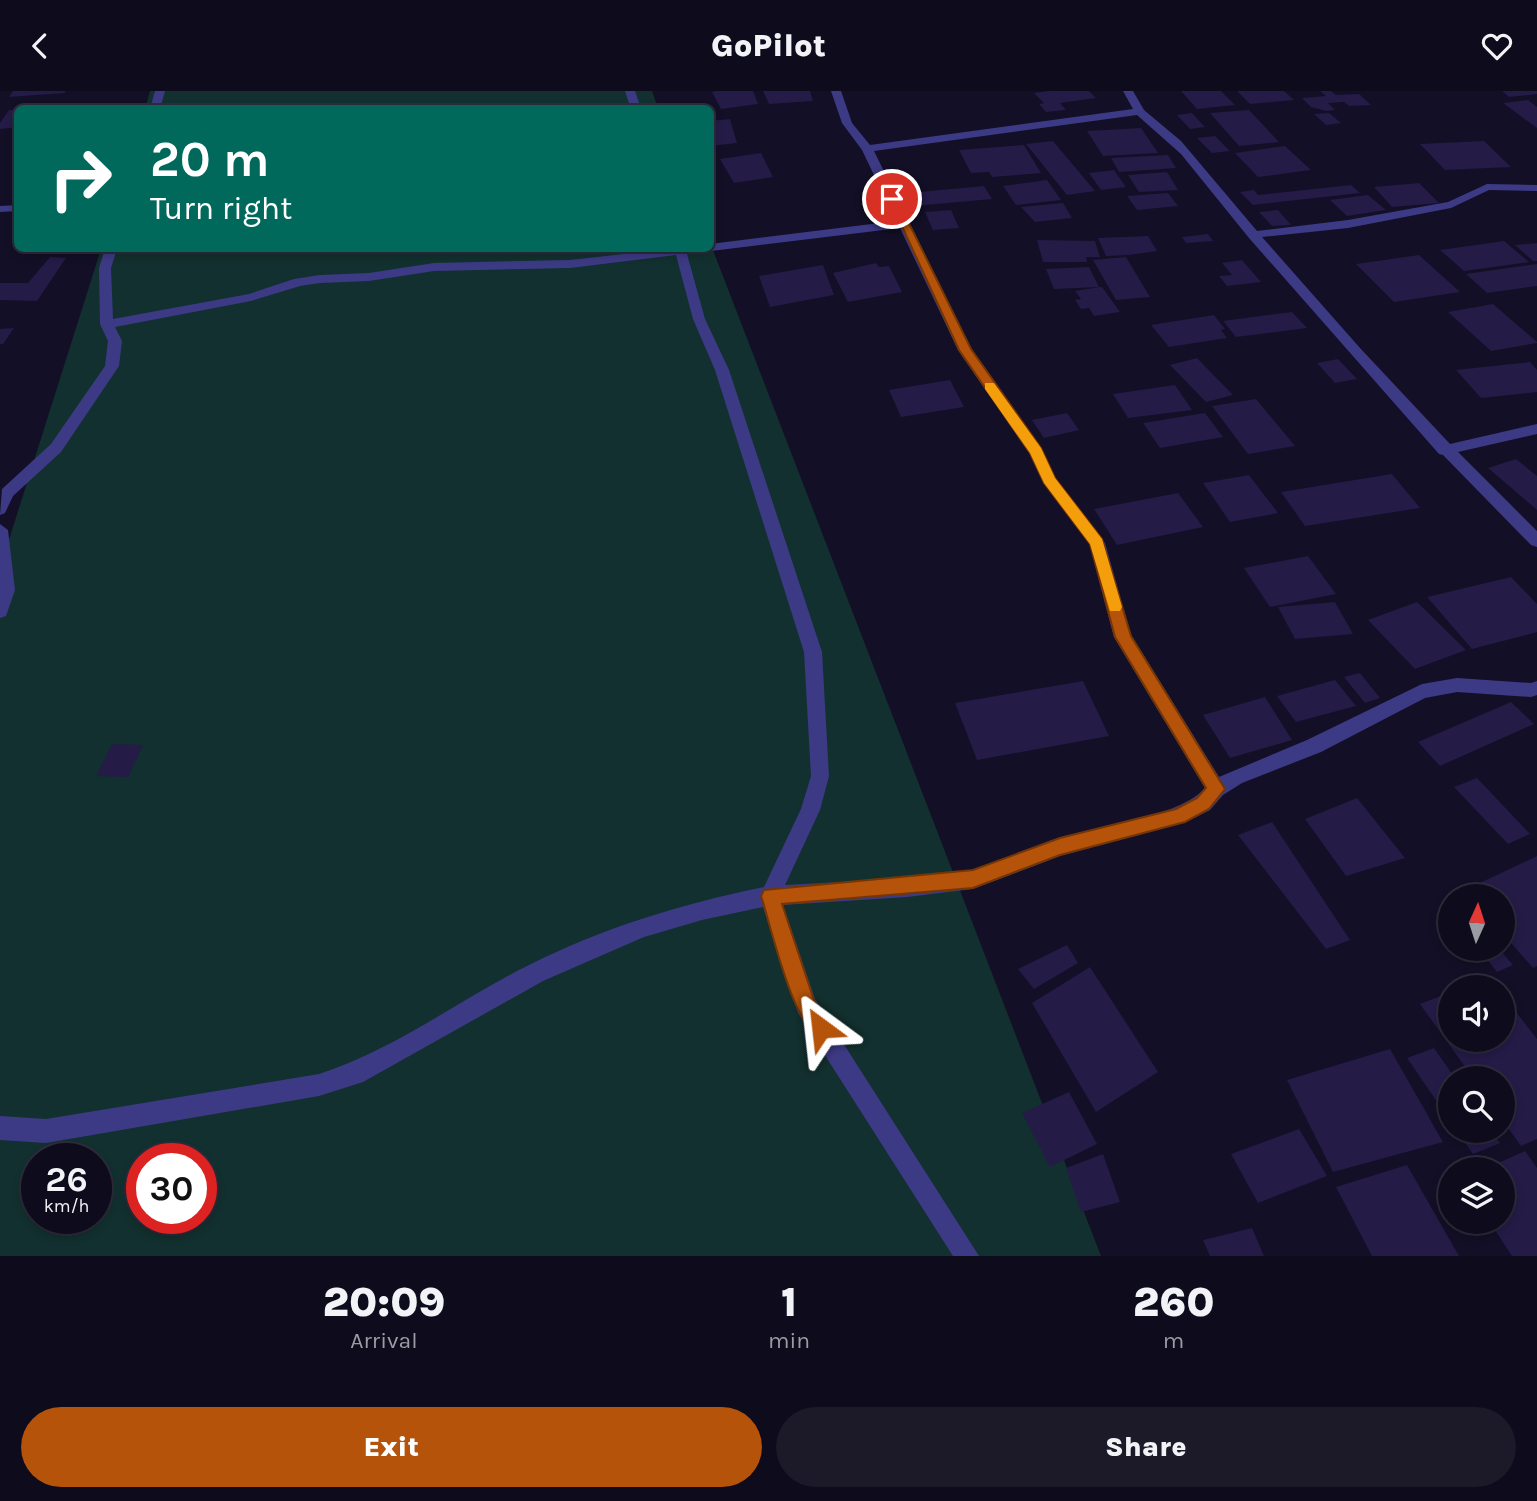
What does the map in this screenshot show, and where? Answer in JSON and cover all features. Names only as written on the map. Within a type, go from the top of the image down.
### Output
[{"type":"street","points":[[836,91],[847,123],[867,149],[965,350],[1036,451],[1049,480],[1097,543],[1123,637],[1216,789]]},
{"type":"street","points":[[1128,91],[1137,112],[1185,151],[1253,235],[1444,450],[1537,541]]},
{"type":"street","points":[[867,149],[1137,112]]},
{"type":"street","points":[[1253,235],[1348,224],[1451,205],[1487,187],[1537,188]]},
{"type":"street","points":[[714,247],[904,224]]},
{"type":"street","points":[[0,509],[7,493],[56,448],[112,366],[115,341],[107,324],[105,268],[110,252]]},
{"type":"street","points":[[107,324],[251,297],[320,279],[369,277],[434,267],[570,264],[672,252]]},
{"type":"street","points":[[681,252],[699,319],[722,370],[813,652],[820,776],[810,810],[770,896],[806,1005],[967,1256]]},
{"type":"street","points":[[1444,450],[1537,429]]},
{"type":"street","points":[[0,530],[8,590],[0,611]]},
{"type":"street","points":[[0,1128],[46,1131],[319,1085],[363,1071],[535,973],[643,927],[702,910],[770,896],[907,887],[973,879],[1060,847],[1179,816],[1203,804],[1216,789],[1235,777],[1314,746],[1422,691],[1457,685],[1535,691]]},
{"type":"green space","points":[[150,91],[652,91],[657,105],[146,105]]},
{"type":"green space","points":[[100,252],[714,252],[1101,1256],[0,1256],[0,568]]},
{"type":"building","points":[[13,91],[65,91],[65,93],[9,97]]},
{"type":"building","points":[[753,91],[758,104],[721,109],[712,92]]},
{"type":"building","points":[[763,91],[810,91],[813,101],[769,104]]},
{"type":"building","points":[[1089,91],[1096,98],[1060,103],[1066,110],[1046,112],[1039,104],[1044,103],[1034,93]]},
{"type":"building","points":[[1181,91],[1221,91],[1235,105],[1197,109]]},
{"type":"building","points":[[1237,91],[1284,91],[1294,100],[1250,104]]},
{"type":"building","points":[[1320,91],[1331,91],[1336,95],[1359,94],[1371,105],[1328,103],[1335,110],[1326,111],[1311,107],[1302,98],[1326,96]]},
{"type":"building","points":[[1502,91],[1537,91],[1537,94],[1509,97]]},
{"type":"building","points":[[1528,100],[1537,107],[1537,128],[1503,103]]},
{"type":"building","points":[[9,110],[14,110],[14,127],[0,129],[0,123]]},
{"type":"building","points":[[1249,110],[1279,142],[1239,146],[1210,113]]},
{"type":"building","points":[[1192,113],[1205,127],[1190,129],[1177,115]]},
{"type":"building","points":[[1329,113],[1341,123],[1326,125],[1314,114]]},
{"type":"building","points":[[730,119],[737,143],[714,146],[714,121]]},
{"type":"building","points":[[1141,128],[1158,153],[1103,156],[1087,131]]},
{"type":"building","points":[[1215,136],[1230,151],[1212,153],[1197,138]]},
{"type":"building","points":[[1053,141],[1095,191],[1067,195],[1026,144]]},
{"type":"building","points":[[1484,141],[1511,167],[1445,170],[1420,144]]},
{"type":"building","points":[[1024,145],[1041,173],[992,177],[989,172],[971,173],[959,150]]},
{"type":"building","points":[[1285,146],[1311,170],[1258,177],[1235,153]]},
{"type":"building","points":[[761,153],[773,177],[734,183],[720,159]]},
{"type":"building","points":[[1168,155],[1176,168],[1119,172],[1111,158]]},
{"type":"building","points":[[1114,170],[1126,187],[1101,190],[1089,173]]},
{"type":"building","points":[[1167,172],[1178,190],[1139,192],[1128,175]]},
{"type":"building","points":[[1047,180],[1061,200],[1016,205],[1003,186]]},
{"type":"building","points":[[1419,183],[1439,203],[1392,207],[1374,187]]},
{"type":"building","points":[[1351,185],[1360,193],[1253,205],[1240,192],[1254,190],[1258,195]]},
{"type":"building","points":[[984,186],[992,199],[914,206],[908,193]]},
{"type":"building","points":[[1168,193],[1178,206],[1137,210],[1127,196]]},
{"type":"building","points":[[1368,195],[1386,210],[1347,216],[1330,200]]},
{"type":"building","points":[[1063,203],[1072,218],[1035,222],[1021,207]]},
{"type":"building","points":[[951,210],[959,228],[933,230],[925,212]]},
{"type":"building","points":[[1278,210],[1291,225],[1272,226],[1259,212]]},
{"type":"building","points":[[1208,234],[1213,241],[1186,243],[1182,237]]},
{"type":"building","points":[[1148,236],[1157,251],[1106,256],[1098,238]]},
{"type":"building","points":[[1037,240],[1095,241],[1100,257],[1086,257],[1087,262],[1043,262]]},
{"type":"building","points":[[1504,241],[1529,262],[1464,271],[1440,250]]},
{"type":"building","points":[[1537,243],[1537,261],[1533,261],[1515,245]]},
{"type":"building","points":[[1419,255],[1460,292],[1394,302],[1356,264]]},
{"type":"building","points":[[50,257],[66,258],[37,301],[0,300],[0,283],[28,283]]},
{"type":"building","points":[[1126,257],[1150,297],[1116,300],[1093,260]]},
{"type":"building","points":[[1242,260],[1261,282],[1227,286],[1219,276],[1232,275],[1222,263]]},
{"type":"building","points":[[876,263],[879,267],[889,266],[902,292],[848,302],[833,273]]},
{"type":"building","points":[[1537,264],[1537,286],[1487,293],[1466,274]]},
{"type":"building","points":[[823,265],[834,295],[770,307],[759,276]]},
{"type":"building","points":[[1089,267],[1099,287],[1054,289],[1046,269]]},
{"type":"building","points":[[1102,287],[1120,312],[1094,316],[1089,308],[1081,309],[1075,300],[1081,299],[1075,291]]},
{"type":"building","points":[[1493,304],[1537,343],[1491,351],[1448,312]]},
{"type":"building","points":[[1292,312],[1307,328],[1236,337],[1223,321]]},
{"type":"building","points":[[1214,315],[1225,329],[1221,330],[1227,338],[1169,347],[1151,325]]},
{"type":"building","points":[[14,328],[3,344],[0,344],[0,329]]},
{"type":"building","points":[[1197,358],[1233,395],[1206,402],[1170,365]]},
{"type":"building","points":[[1338,359],[1357,379],[1335,383],[1317,363]]},
{"type":"building","points":[[1530,362],[1537,370],[1537,392],[1481,398],[1456,370]]},
{"type":"building","points":[[950,380],[964,407],[901,417],[889,390]]},
{"type":"building","points":[[1175,385],[1192,410],[1128,418],[1113,394]]},
{"type":"building","points":[[1256,399],[1295,446],[1248,454],[1212,406]]},
{"type":"building","points":[[1067,413],[1079,430],[1044,438],[1032,420]]},
{"type":"building","points":[[1205,413],[1223,437],[1160,448],[1143,423]]},
{"type":"building","points":[[1516,459],[1537,476],[1537,510],[1488,468]]},
{"type":"building","points":[[1392,474],[1420,508],[1305,526],[1281,492]]},
{"type":"building","points":[[1249,475],[1278,513],[1230,522],[1203,483]]},
{"type":"building","points":[[1178,493],[1203,527],[1117,545],[1094,509]]},
{"type":"building","points":[[1308,556],[1336,594],[1270,607],[1244,568]]},
{"type":"building","points":[[1511,577],[1537,604],[1537,632],[1472,649],[1427,597]]},
{"type":"building","points":[[1335,602],[1353,634],[1295,639],[1278,607]]},
{"type":"building","points":[[1417,602],[1466,650],[1415,669],[1368,620]]},
{"type":"building","points":[[1360,673],[1380,698],[1365,703],[1344,677]]},
{"type":"building","points":[[1335,680],[1356,706],[1296,722],[1277,696]]},
{"type":"building","points":[[1083,681],[1109,736],[977,760],[955,703]]},
{"type":"building","points":[[1265,697],[1292,740],[1230,758],[1203,715]]},
{"type":"building","points":[[1511,702],[1534,724],[1440,766],[1418,742]]},
{"type":"building","points":[[112,744],[143,745],[128,777],[96,776]]},
{"type":"building","points":[[1477,778],[1530,834],[1508,844],[1454,787]]},
{"type":"building","points":[[1357,798],[1405,858],[1346,876],[1305,819]]},
{"type":"building","points":[[1272,822],[1350,940],[1326,949],[1238,835]]},
{"type":"building","points":[[1537,856],[1537,966],[1533,968],[1516,949],[1516,884],[1478,884]]},
{"type":"building","points":[[1067,945],[1078,963],[1034,989],[1018,969]]},
{"type":"building","points":[[1488,961],[1510,961],[1513,965],[1497,972]]},
{"type":"building","points":[[1090,967],[1158,1072],[1096,1112],[1032,1003]]},
{"type":"building","points":[[1438,997],[1438,1029],[1420,1004]]},
{"type":"building","points":[[1515,1011],[1537,1039],[1537,1139],[1521,1146],[1515,1138],[1515,1066],[1464,1066],[1454,1052],[1515,1052]]},
{"type":"building","points":[[1434,1048],[1447,1066],[1438,1066],[1438,1103],[1407,1058]]},
{"type":"building","points":[[1390,1049],[1438,1133],[1439,1143],[1333,1172],[1287,1080]]},
{"type":"building","points":[[1069,1092],[1097,1144],[1050,1167],[1022,1113]]},
{"type":"building","points":[[1299,1129],[1327,1176],[1258,1203],[1231,1154]]},
{"type":"building","points":[[1465,1143],[1500,1143],[1473,1154]]},
{"type":"building","points":[[1525,1151],[1537,1168],[1537,1256],[1512,1256],[1498,1234],[1515,1234],[1515,1157],[1512,1157]]},
{"type":"building","points":[[1103,1154],[1120,1202],[1081,1212],[1066,1168]]},
{"type":"building","points":[[1407,1165],[1438,1219],[1438,1234],[1446,1234],[1459,1256],[1372,1256],[1336,1187]]},
{"type":"building","points":[[1252,1228],[1264,1256],[1210,1256],[1203,1240]]},
{"type":"slow traffic","points":[[990,386],[1036,451],[1049,480],[1097,543],[1115,607]]},
{"type":"route","points":[[821,1028],[806,1005],[770,896],[907,887],[973,879],[1060,847],[1179,816],[1203,804],[1216,789],[1123,637],[1097,543],[1049,480],[1036,451],[965,350],[892,199]]}]
